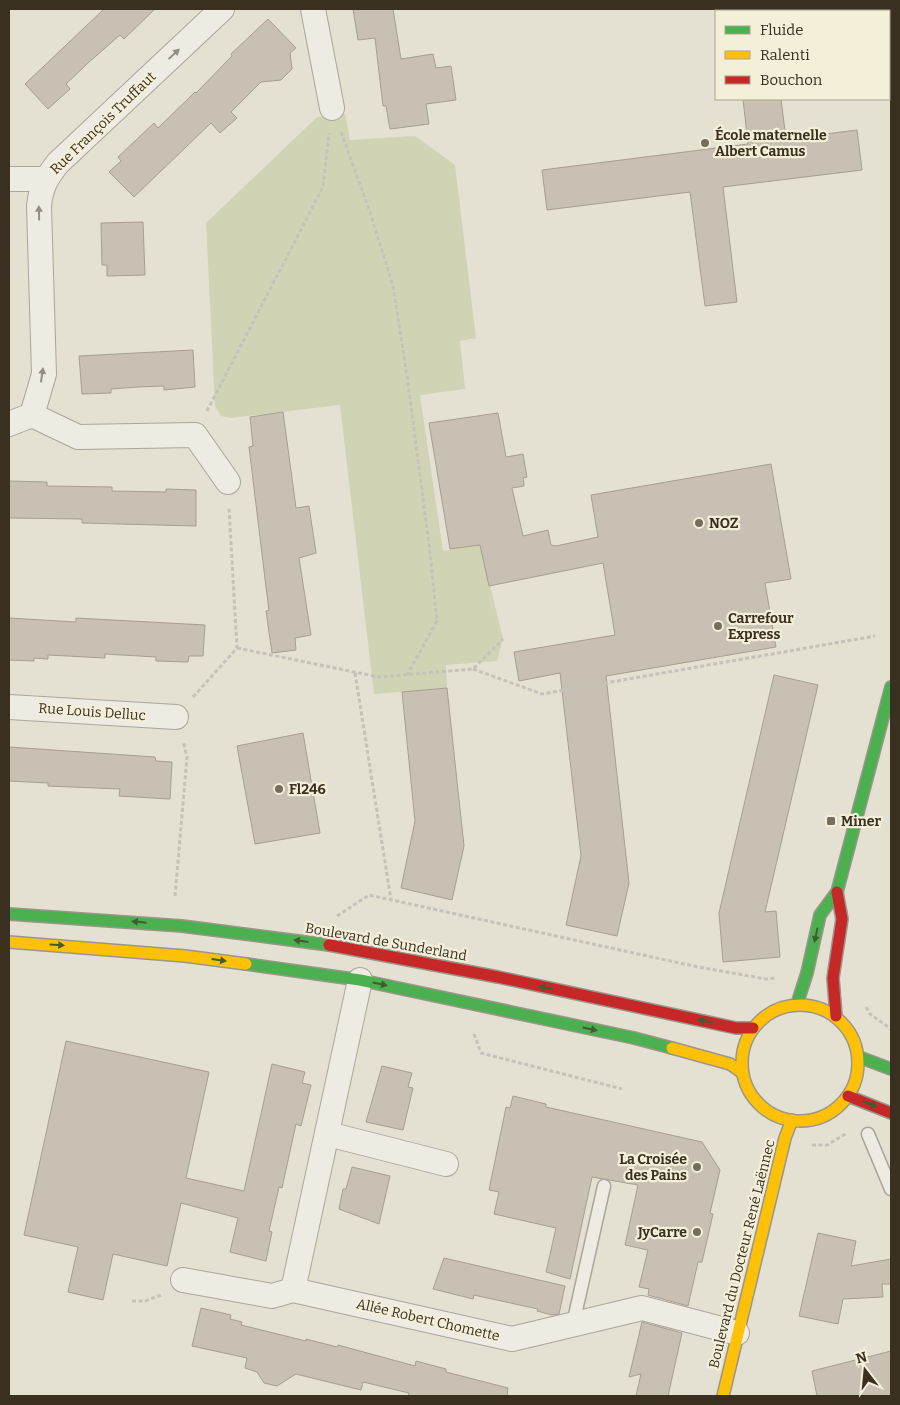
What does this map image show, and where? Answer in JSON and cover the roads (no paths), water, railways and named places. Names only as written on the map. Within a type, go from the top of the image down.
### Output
[{"type":"main road","points":[[797,1004],[807,973],[820,915],[837,892],[891,687]]},
{"type":"main road","points":[[836,1016],[833,978],[842,919],[837,892]]},
{"type":"main road","name":"Boulevard de Sunderland","points":[[9,914],[228,931],[354,948],[736,1028],[753,1028]]},
{"type":"main road","points":[[9,942],[185,956],[360,980],[634,1038],[730,1064],[743,1073]]},
{"type":"main road","points":[[797,1004],[818,1007],[836,1016],[847,1028],[855,1042],[859,1057],[855,1084],[848,1096],[838,1108],[824,1116],[808,1120],[792,1120],[778,1116],[766,1109],[755,1099],[747,1087],[743,1073],[742,1058],[746,1042],[753,1028],[765,1016],[780,1008],[797,1004]]},
{"type":"main road","points":[[859,1057],[891,1069]]},
{"type":"main road","points":[[848,1096],[891,1113]]},
{"type":"main road","name":"Boulevard du Docteur René Laënnec","points":[[723,1396],[785,1138],[792,1120]]},
{"type":"street","name":"Rue François Truffaut","points":[[32,415],[44,374],[40,189],[58,163],[222,9]]},
{"type":"street","points":[[313,9],[332,108]]},
{"type":"street","points":[[9,179],[46,179]]},
{"type":"street","points":[[9,424],[32,415],[78,437],[195,435],[228,482]]},
{"type":"street","name":"Rue Louis Delluc","points":[[9,707],[176,718]]},
{"type":"street","points":[[293,1290],[360,980]]},
{"type":"street","points":[[328,1134],[446,1164]]},
{"type":"street","name":"Allée Robert Chomette","points":[[183,1280],[272,1296],[293,1290],[512,1339],[642,1308],[737,1333]]},
{"type":"lane","points":[[868,1134],[891,1189]]},
{"type":"lane","points":[[572,1324],[604,1186]]},
{"type":"place","name":"École maternelle Albert Camus","points":[[705,143]]},
{"type":"place","name":"NOZ","points":[[699,523]]},
{"type":"place","name":"Carrefour Express","points":[[718,626]]},
{"type":"place","name":"Fl246","points":[[279,789]]},
{"type":"place","name":"Miner","points":[[831,821]]},
{"type":"place","name":"La Croisée des Pains","points":[[697,1167]]},
{"type":"place","name":"JyCarre","points":[[697,1232]]}]
